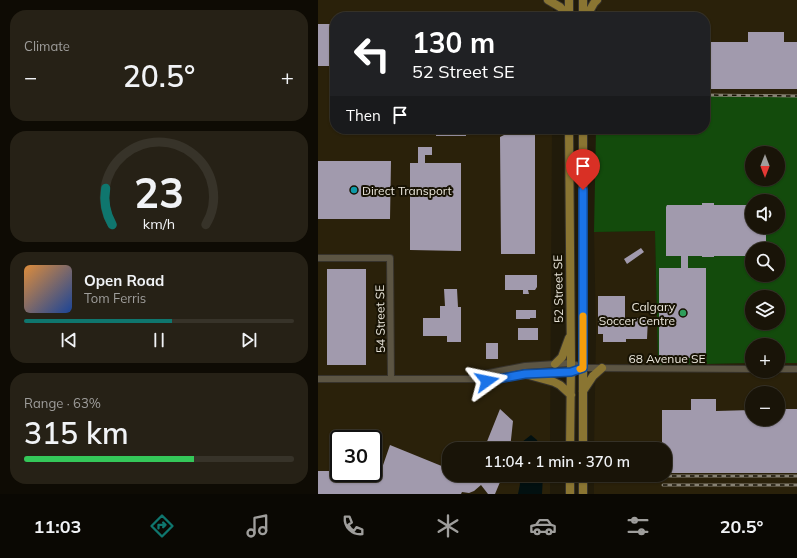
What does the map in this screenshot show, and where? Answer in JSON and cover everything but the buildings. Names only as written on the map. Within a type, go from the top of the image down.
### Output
[{"type":"main road","points":[[548,0],[560,6],[565,12]]},
{"type":"main road","points":[[569,0],[569,12]]},
{"type":"main road","points":[[583,0],[583,12]]},
{"type":"main road","points":[[589,12],[597,0]]},
{"type":"main road","name":"52 Street SE","points":[[569,134],[571,335],[570,442]]},
{"type":"main road","name":"52 Street SE","points":[[583,134],[583,442]]},
{"type":"main road","points":[[555,364],[562,357],[567,341],[571,335]]},
{"type":"main road","points":[[583,392],[593,376],[602,368]]},
{"type":"main road","points":[[525,374],[554,382],[560,385],[571,395]]},
{"type":"main road","points":[[570,482],[570,494]]},
{"type":"main road","points":[[583,482],[583,494]]},
{"type":"street","name":"54 Street SE","points":[[318,258],[390,258],[391,379]]},
{"type":"street","name":"68 Avenue SE","points":[[476,379],[484,374],[508,368],[555,364],[571,368]]},
{"type":"street","name":"68 Avenue SE","points":[[318,379],[476,379],[487,381],[571,368],[745,369]]},
{"type":"street","points":[[785,369],[797,370]]},
{"type":"shaded area","points":[[318,0],[553,0],[553,12],[330,12],[330,134],[552,134],[550,442],[442,442],[442,482],[550,482],[550,494],[318,494]]},
{"type":"shaded area","points":[[597,0],[797,0],[797,95],[710,95],[710,12],[597,12]]},
{"type":"shaded area","points":[[655,231],[658,365],[745,363],[745,378],[785,378],[785,363],[797,363],[797,494],[594,494],[594,482],[672,482],[672,442],[594,442],[596,333],[594,232]]},
{"type":"shaded area","points":[[531,435],[538,442],[522,442]]},
{"type":"shaded area","points":[[520,482],[543,482],[542,494],[518,494]]},
{"type":"green space","points":[[710,95],[797,95],[797,363],[785,363],[785,338],[745,338],[745,363],[658,365],[655,231],[594,232],[596,134],[710,134]]},
{"type":"railway","points":[[710,95],[797,96]]},
{"type":"railway","points":[[672,476],[797,476]]},
{"type":"railway","points":[[663,485],[797,485]]},
{"type":"slow traffic","points":[[580,369],[583,368],[583,316]]},
{"type":"place","name":"Direct Transport","points":[[354,190]]},
{"type":"place","name":"Calgary Soccer Centre","points":[[683,313]]},
{"type":"route","points":[[487,381],[525,374],[571,372],[583,368],[583,190]]}]
